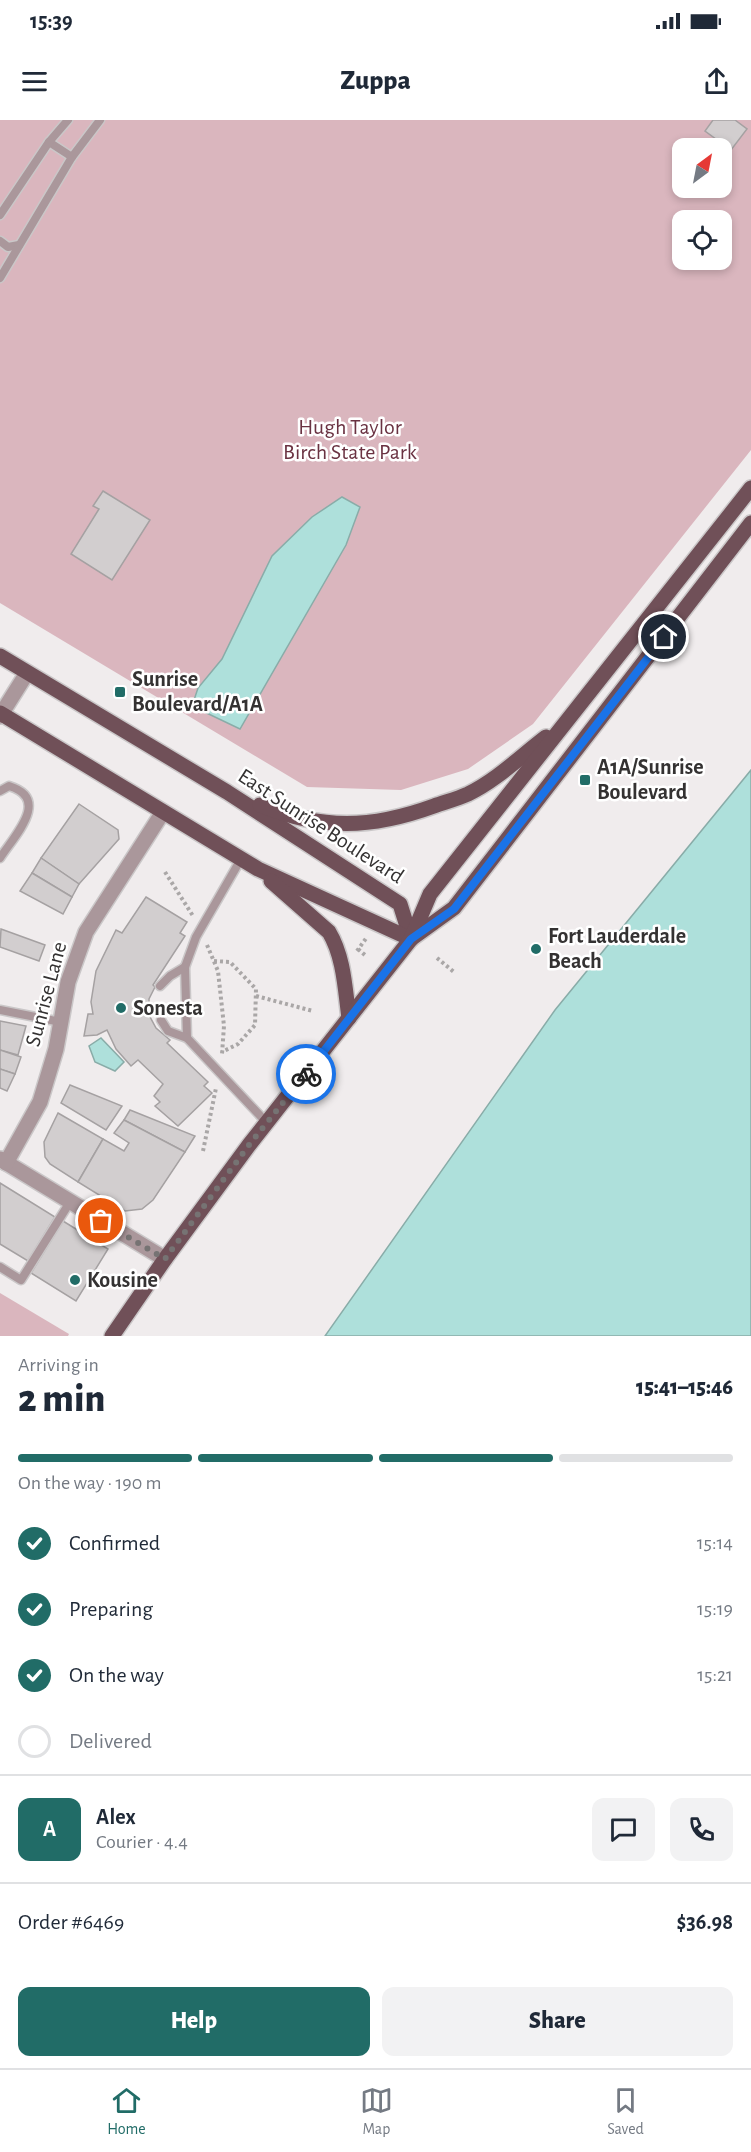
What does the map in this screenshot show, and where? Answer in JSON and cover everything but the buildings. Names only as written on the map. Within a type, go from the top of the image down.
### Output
[{"type":"main road","points":[[112,1336],[165,1259],[267,1123],[411,939],[430,894],[751,488]]},
{"type":"main road","points":[[411,939],[454,909],[751,523]]},
{"type":"main road","name":"East Sunrise Boulevard","points":[[0,656],[227,792],[400,904],[411,939]]},
{"type":"main road","points":[[0,714],[258,869],[411,939]]},
{"type":"main road","points":[[227,792],[280,813],[315,822],[350,825],[407,816],[468,794],[506,769],[569,717]]},
{"type":"main road","points":[[258,869],[329,932],[340,957],[349,1018]]},
{"type":"street","points":[[0,714],[27,673]]},
{"type":"street","name":"Sunrise Lane","points":[[3,1161],[40,1101],[56,1049],[69,982],[86,932],[163,812]]},
{"type":"street","points":[[3,1161],[165,1259]]},
{"type":"lane","points":[[0,215],[49,142],[69,120]]},
{"type":"lane","points":[[0,278],[72,158],[100,120]]},
{"type":"lane","points":[[49,142],[72,158]]},
{"type":"lane","points":[[0,241],[8,247],[19,245]]},
{"type":"lane","points":[[0,791],[9,786],[22,790],[30,801],[29,814],[0,858]]},
{"type":"lane","points":[[187,1038],[185,968],[201,928],[241,859]]},
{"type":"lane","points":[[160,986],[170,976],[185,968]]},
{"type":"lane","points":[[0,1010],[61,1022]]},
{"type":"lane","points":[[160,1020],[168,1031],[187,1038],[267,1123]]},
{"type":"lane","points":[[0,1267],[21,1280],[70,1202]]},
{"type":"path","points":[[165,872],[201,928],[218,971],[225,1026],[220,1074],[202,1151]]},
{"type":"path","points":[[365,955],[358,950],[367,936]]},
{"type":"path","points":[[437,958],[454,972]]},
{"type":"path","points":[[214,961],[230,962],[256,989],[255,1025],[238,1044],[222,1052]]},
{"type":"path","points":[[256,996],[313,1011]]},
{"type":"green space","name":"Hugh Taylor Birch State Park","points":[[0,120],[751,120],[751,450],[533,724],[468,769],[401,790],[307,787],[0,603]]},
{"type":"green space","points":[[0,1293],[69,1334],[68,1336],[0,1336]]},
{"type":"water","points":[[342,497],[360,507],[346,545],[240,729],[192,706],[198,688],[222,659],[272,556],[312,517]]},
{"type":"water","points":[[751,770],[751,1336],[325,1336],[555,1010]]},
{"type":"water","points":[[101,1038],[124,1062],[115,1071],[95,1062],[89,1046]]},
{"type":"way so far","points":[[101,1221],[165,1259],[249,1145],[306,1074]]},
{"type":"place","name":"Sunrise Boulevard/A1A","points":[[120,692]]},
{"type":"place","name":"A1A/Sunrise Boulevard","points":[[585,780]]},
{"type":"place","name":"Fort Lauderdale Beach","points":[[536,949]]},
{"type":"place","name":"Sonesta","points":[[121,1008]]},
{"type":"place","name":"Kousine","points":[[75,1280]]},
{"type":"route","points":[[306,1074],[411,939],[454,909],[664,637]]}]
